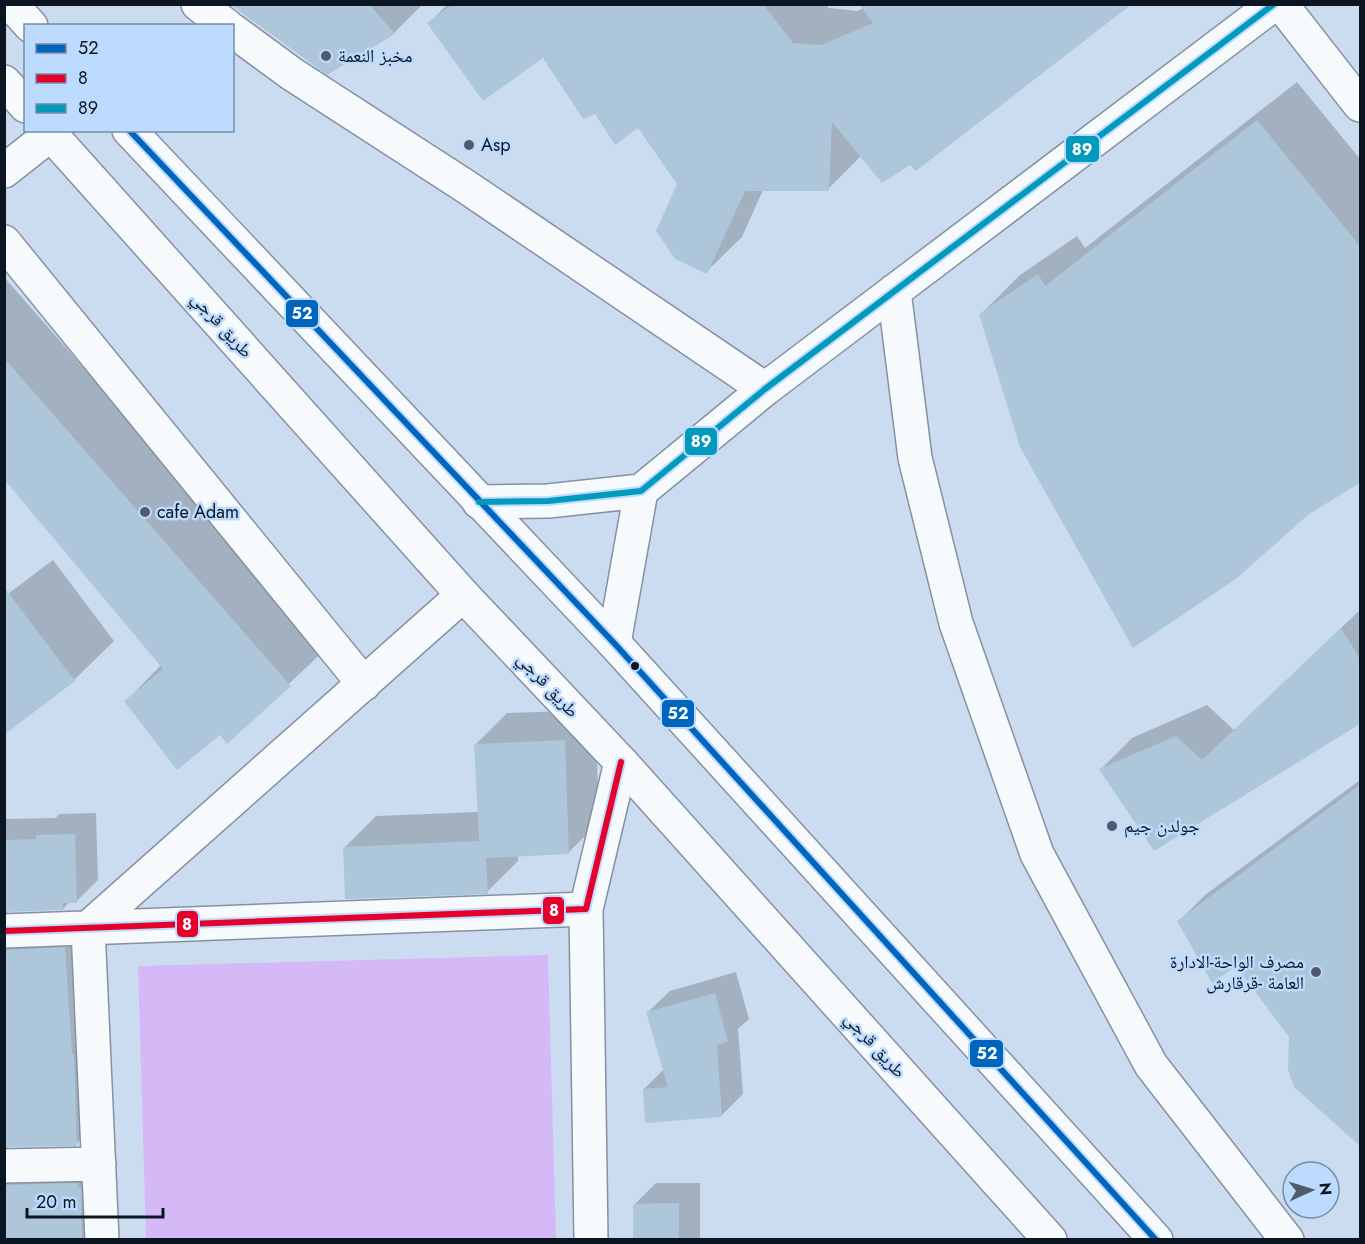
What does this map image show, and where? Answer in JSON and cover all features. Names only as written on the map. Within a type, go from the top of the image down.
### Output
[{"type":"main road","points":[[11,4],[29,24]]},
{"type":"main road","points":[[198,4],[223,24]]},
{"type":"main road","points":[[478,502],[548,501],[641,491],[765,389],[1274,4]]},
{"type":"main road","points":[[1281,4],[1360,105]]},
{"type":"main road","points":[[234,31],[292,74],[465,186],[765,389]]},
{"type":"main road","points":[[4,82],[24,104]]},
{"type":"main road","points":[[4,171],[49,132]]},
{"type":"main road","name":"طريق قرجي","points":[[49,132],[463,595],[621,762],[1050,1239]]},
{"type":"main road","points":[[131,132],[478,502],[614,643],[1156,1239]]},
{"type":"main road","points":[[4,242],[364,684]]},
{"type":"main road","points":[[894,291],[915,458],[956,623],[1037,854],[1151,1065],[1287,1239]]},
{"type":"main road","points":[[614,643],[641,491]]},
{"type":"main road","points":[[88,928],[463,595]]},
{"type":"main road","points":[[591,1239],[586,909],[621,762]]},
{"type":"main road","points":[[4,931],[586,909]]},
{"type":"main road","points":[[88,928],[102,1239]]},
{"type":"main road","points":[[4,1166],[99,1164]]},
{"type":"shaded area","points":[[548,955],[556,1239],[146,1239],[138,966]]},
{"type":"building","name":"مخبز النعمة","points":[[230,4],[369,4],[395,34],[327,75]]},
{"type":"building","points":[[453,4],[763,4],[793,43],[821,45],[873,23],[859,4],[1132,4],[916,171],[910,165],[882,183],[832,122],[829,191],[745,191],[707,274],[675,259],[656,231],[677,184],[638,128],[615,145],[595,114],[583,119],[543,58],[483,101],[427,23]]},
{"type":"building","points":[[1257,120],[1360,246],[1360,483],[1309,514],[1237,578],[1133,648],[1020,447],[979,314],[1038,274],[1045,286]]},
{"type":"building","points":[[4,358],[291,686],[227,744],[220,735],[177,770],[124,701],[163,669],[4,479]]},
{"type":"building","points":[[4,587],[75,681],[4,735]]},
{"type":"building","points":[[1341,628],[1360,659],[1360,724],[1154,851],[1099,769],[1176,736],[1202,760]]},
{"type":"building","points":[[565,740],[569,854],[486,858],[488,894],[345,899],[343,847],[479,841],[474,744]]},
{"type":"building","name":"مصرف الواحة-الادارة العامة -قرقارش","points":[[1360,785],[1360,1146],[1294,1087],[1288,1070],[1289,1037],[1236,966],[1212,983],[1177,921]]},
{"type":"building","points":[[75,834],[77,903],[63,903],[63,910],[4,912],[4,840],[36,839],[36,835]]},
{"type":"building","points":[[65,947],[72,1054],[74,1054],[77,1146],[4,1147],[4,950]]},
{"type":"building","points":[[715,993],[728,1042],[717,1045],[722,1117],[645,1123],[643,1089],[668,1087],[646,1012]]},
{"type":"building","points":[[78,1183],[78,1188],[81,1188],[82,1239],[4,1239],[4,1185]]},
{"type":"building","points":[[679,1203],[679,1239],[633,1239],[633,1204]]},
{"type":"transit line","name":"89","points":[[479,502],[548,501],[641,491],[765,389],[1274,4]]},
{"type":"transit line","name":"52","points":[[131,132],[614,643],[1156,1240]]},
{"type":"transit line","name":"8","points":[[4,931],[586,909],[621,762]]},
{"type":"place","name":"مخبز النعمة","points":[[326,56]]},
{"type":"place","name":"Asp","points":[[469,145]]},
{"type":"place","name":"cafe Adam","points":[[145,512]]},
{"type":"place","name":"جولدن جيم","points":[[1112,826]]},
{"type":"place","name":"مصرف الواحة-الادارة العامة -قرقارش","points":[[1316,972]]}]
